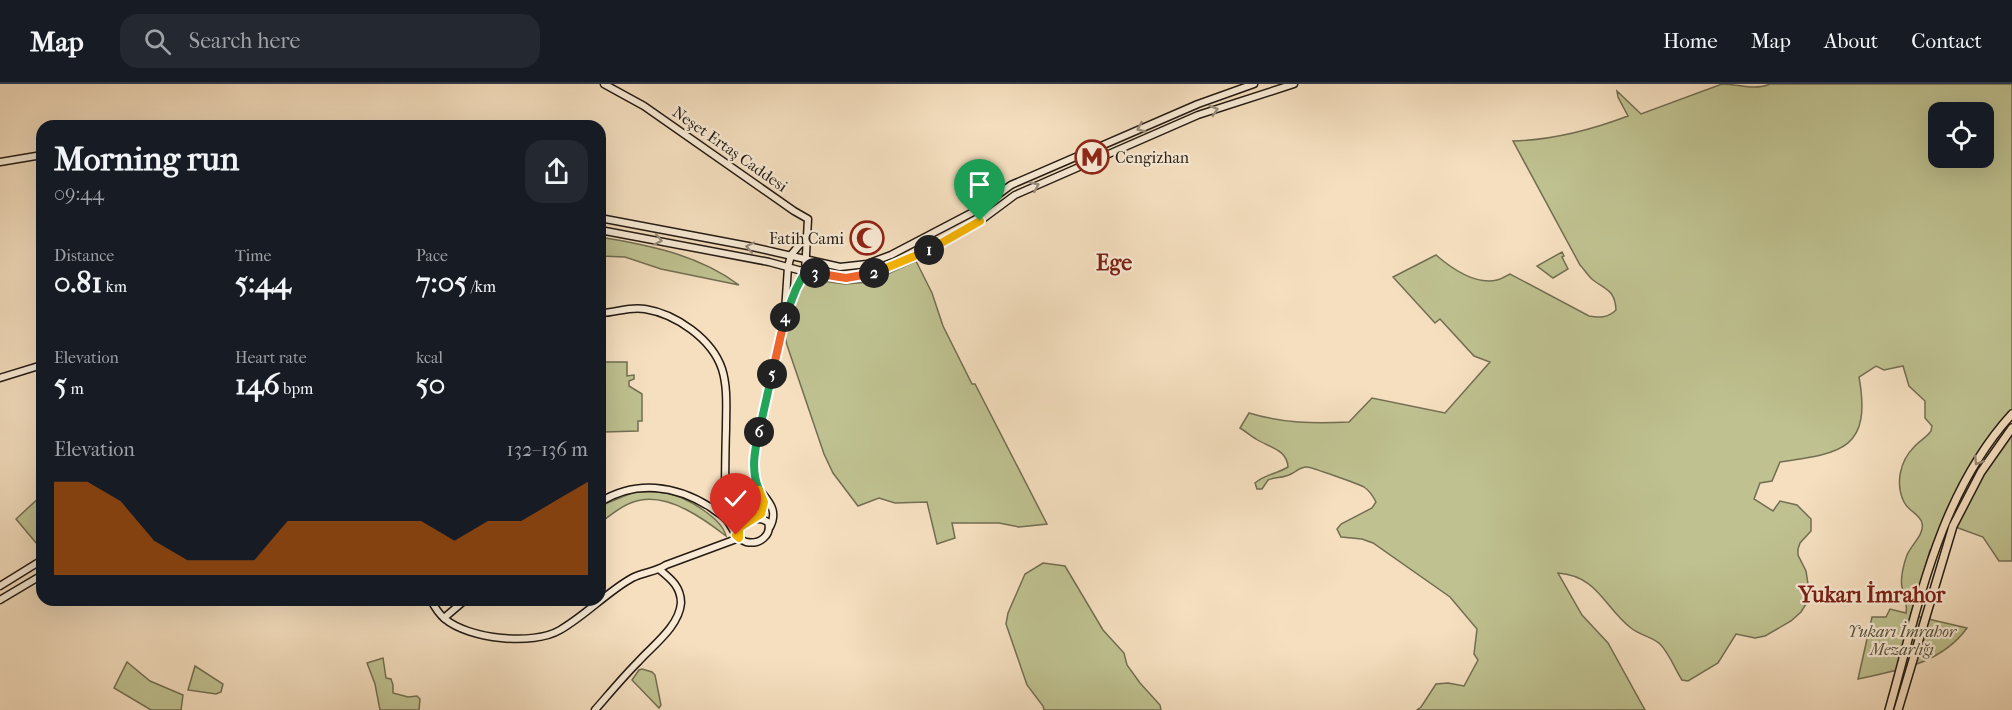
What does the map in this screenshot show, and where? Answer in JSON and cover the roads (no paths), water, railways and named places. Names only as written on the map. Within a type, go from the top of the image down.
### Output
[{"type":"main road","name":"Neşet Ertaş Caddesi","points":[[604,84],[644,106],[808,219],[807,237]]},
{"type":"main road","points":[[606,219],[840,267],[867,264],[891,255],[977,210],[1011,184],[1198,104],[1254,84]]},
{"type":"main road","points":[[606,231],[805,272],[846,278],[885,270],[917,256],[968,228],[1015,195],[1198,115],[1294,84]]},
{"type":"main road","points":[[0,162],[36,156]]},
{"type":"main road","points":[[785,317],[805,272],[807,237]]},
{"type":"main road","points":[[725,518],[753,520],[761,514],[763,508],[754,477],[755,453],[785,317],[790,255],[807,237]]},
{"type":"main road","points":[[606,312],[631,308],[663,313],[691,329],[710,349],[722,369],[726,395],[725,518]]},
{"type":"main road","points":[[0,378],[36,367]]},
{"type":"main road","points":[[1889,710],[1944,524],[1958,494],[1989,444],[2012,414]]},
{"type":"main road","points":[[1898,710],[1943,553],[1953,526],[1966,497],[2012,428]]},
{"type":"main road","points":[[606,499],[627,490],[648,486],[673,489],[698,499],[725,518],[739,538],[744,541],[760,541],[767,536],[774,515],[773,507],[759,490]]},
{"type":"main road","points":[[739,538],[739,528],[748,520],[764,519],[770,527]]},
{"type":"main road","points":[[660,570],[666,565],[739,538]]},
{"type":"main road","points":[[0,586],[36,564]]},
{"type":"main road","points":[[595,710],[666,632],[679,613],[681,604],[679,590],[660,570],[649,570],[631,579],[606,597]]},
{"type":"main road","points":[[1,598],[36,578]]},
{"type":"main road","points":[[435,606],[444,618],[482,635],[495,638],[530,638],[558,631],[593,606]]},
{"type":"main road","points":[[444,618],[458,606]]},
{"type":"place","name":"Cengizhan","points":[[1092,157]]},
{"type":"place","name":"Fatih Cami","points":[[867,238]]},
{"type":"district","name":"Ege","points":[[1114,263]]},
{"type":"district","name":"Yukarı İmrahor","points":[[1872,595]]},
{"type":"park label","name":"Yukarı İmrahor Mezarlığı","points":[[1902,640]]}]
